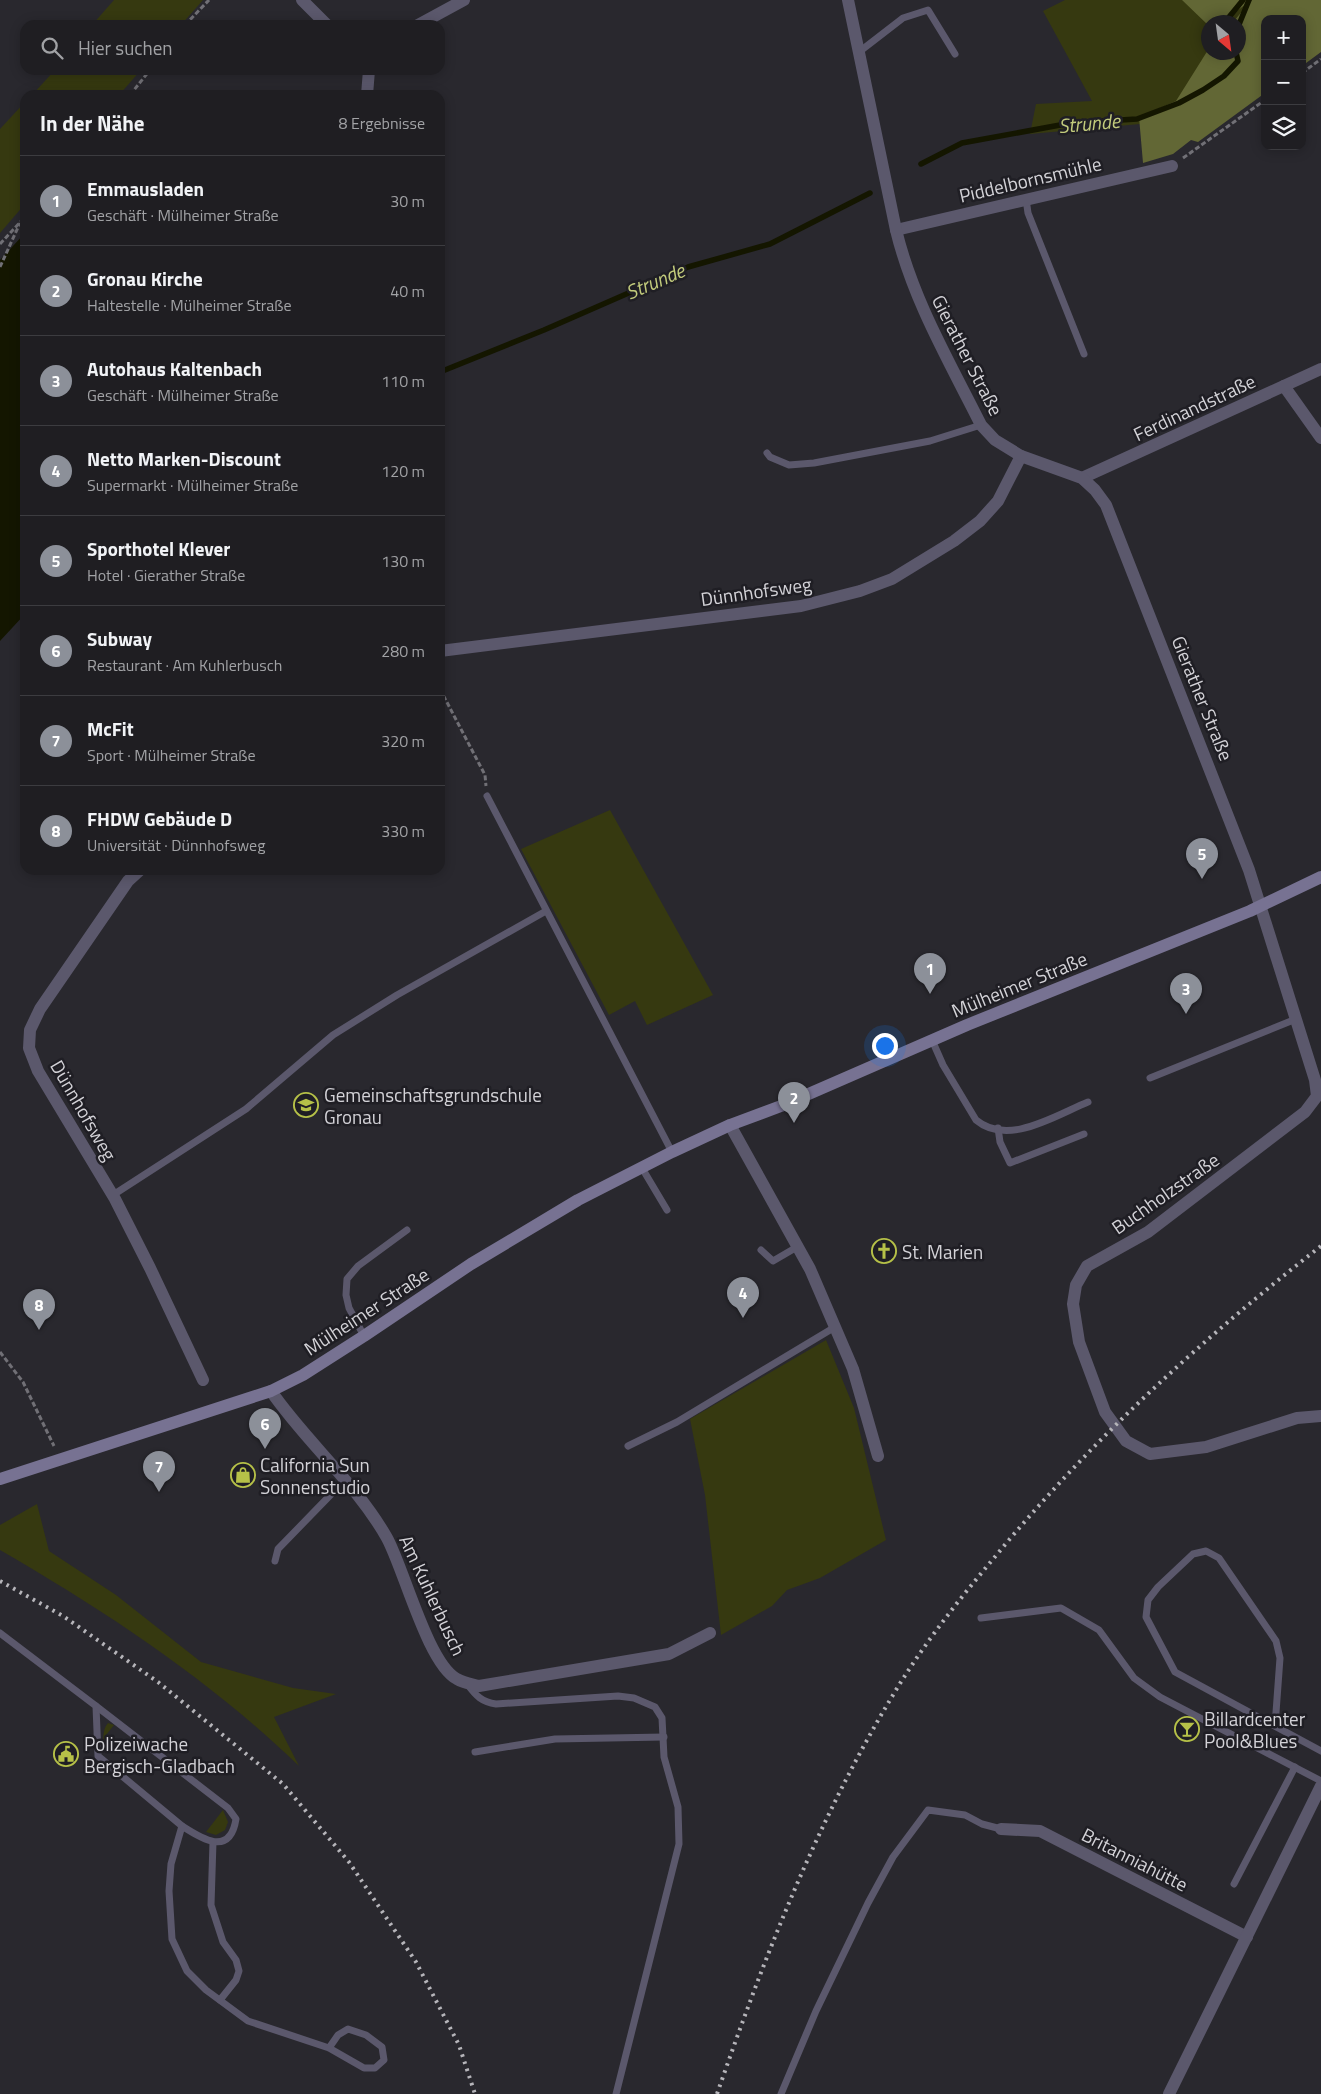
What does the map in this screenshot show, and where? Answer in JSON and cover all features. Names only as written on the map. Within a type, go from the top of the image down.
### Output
[{"type":"main road","name":"Mülheimer Straße","points":[[0,1479],[271,1391],[302,1375],[471,1264],[578,1200],[672,1152],[730,1125],[781,1106],[932,1040],[1261,906],[1321,877]]},
{"type":"street","points":[[302,0],[322,20]]},
{"type":"street","points":[[427,20],[464,0]]},
{"type":"street","name":"Gierather Straße","points":[[848,0],[896,230],[905,266],[920,306],[981,425],[995,440],[1021,456],[1082,478],[1095,490],[1106,505],[1212,772],[1261,906]]},
{"type":"street","points":[[367,90],[369,75]]},
{"type":"street","name":"Piddelbornsmühle","points":[[896,230],[1172,166]]},
{"type":"street","name":"Ferdinandstraße","points":[[1082,478],[1321,369]]},
{"type":"street","points":[[1284,386],[1321,438]]},
{"type":"street","name":"Dünnhofsweg","points":[[445,650],[801,606],[860,591],[892,579],[954,541],[980,521],[998,501],[1021,456]]},
{"type":"street","name":"Dünnhofsweg","points":[[135,875],[128,881],[40,1009],[30,1030],[29,1048],[38,1071],[113,1195],[203,1380]]},
{"type":"street","name":"Buchholzstraße","points":[[1261,906],[1315,1080],[1317,1096],[1305,1112],[1148,1232],[1087,1266],[1076,1285],[1073,1304],[1079,1342],[1105,1412],[1126,1441],[1150,1454],[1206,1447],[1296,1418],[1321,1416]]},
{"type":"street","points":[[730,1125],[810,1269],[853,1369],[878,1456]]},
{"type":"street","name":"Am Kuhlerbusch","points":[[271,1391],[296,1425],[364,1502],[387,1538],[440,1663],[457,1679],[479,1686],[668,1654],[710,1633]]},
{"type":"street","points":[[1168,2094],[1321,1786]]},
{"type":"street","name":"Britanniahütte","points":[[1002,1829],[1040,1831],[1247,1937]]},
{"type":"lane","points":[[859,52],[903,18],[928,10],[955,54]]},
{"type":"lane","points":[[1026,199],[1028,213],[1084,354]]},
{"type":"lane","points":[[768,453],[770,457],[788,465],[814,462],[930,441],[981,425]]},
{"type":"lane","points":[[487,796],[672,1152]]},
{"type":"lane","points":[[113,1195],[246,1109],[333,1035],[397,995],[546,911]]},
{"type":"lane","points":[[1150,1078],[1296,1019]]},
{"type":"lane","points":[[932,1040],[943,1065],[976,1120],[981,1124],[1022,1130],[1088,1102]]},
{"type":"lane","points":[[998,1128],[1000,1142],[1010,1163],[1084,1134]]},
{"type":"lane","points":[[642,1168],[667,1210]]},
{"type":"lane","points":[[364,1336],[349,1308],[346,1295],[347,1279],[358,1266],[407,1230]]},
{"type":"lane","points":[[761,1250],[773,1261],[797,1247]]},
{"type":"lane","points":[[628,1446],[677,1422],[835,1327]]},
{"type":"lane","points":[[275,1561],[278,1549],[345,1480]]},
{"type":"lane","points":[[1275,1726],[1280,1658],[1276,1642],[1219,1558],[1206,1551],[1194,1554],[1158,1587],[1148,1600],[1146,1617],[1175,1672],[1321,1751]]},
{"type":"lane","points":[[982,1618],[1061,1608],[1099,1630],[1134,1678],[1160,1697],[1321,1781]]},
{"type":"lane","points":[[0,1633],[96,1706],[228,1808],[236,1819],[234,1832],[223,1841],[207,1842],[182,1826],[98,1756],[96,1706]]},
{"type":"lane","points":[[465,1682],[479,1698],[487,1703],[496,1704],[597,1696],[634,1698],[648,1702],[659,1711],[664,1737],[665,1763],[678,1807],[679,1844],[616,2094]]},
{"type":"lane","points":[[475,1752],[555,1739],[664,1737]]},
{"type":"lane","points":[[1234,1884],[1295,1767]]},
{"type":"lane","points":[[781,2094],[816,2011],[868,1903],[893,1857],[928,1810],[965,1816],[982,1824],[1002,1829]]},
{"type":"lane","points":[[182,1826],[171,1864],[169,1891],[172,1939],[187,1971],[220,2000],[248,2021],[329,2048],[364,2068],[375,2068],[384,2060],[382,2047],[366,2035],[348,2029],[338,2035],[329,2048]]},
{"type":"lane","points":[[213,1842],[211,1905],[223,1942],[236,1960],[239,1971],[236,1980],[220,2000]]},
{"type":"path","points":[[190,20],[209,0]]},
{"type":"path","points":[[1306,70],[1321,59]]},
{"type":"path","points":[[134,90],[146,75]]},
{"type":"path","points":[[1172,166],[1261,103]]},
{"type":"path","points":[[0,244],[20,223]]},
{"type":"path","points":[[0,267],[20,223]]},
{"type":"path","points":[[445,698],[485,776],[487,796]]},
{"type":"path","points":[[0,1352],[24,1382],[52,1444],[63,1458]]},
{"type":"green space","points":[[114,0],[203,0],[185,20],[96,20]]},
{"type":"green space","points":[[1065,0],[1321,0],[1306,15],[1261,15],[1261,85],[1151,123],[1030,134],[1036,104],[1092,101],[1043,11]]},
{"type":"green space","points":[[1182,0],[1251,0],[1232,15],[1201,15],[1201,18]]},
{"type":"green space","points":[[1252,0],[1321,0],[1321,52],[1306,63],[1306,15],[1261,15],[1261,96],[1198,142],[1191,140],[1173,154],[1143,163],[1139,117],[1176,101],[1202,60],[1246,60],[1246,15],[1239,15]]},
{"type":"green space","points":[[50,75],[137,75],[123,90],[37,90]]},
{"type":"green space","points":[[20,107],[20,210],[0,233],[0,129]]},
{"type":"green space","points":[[610,810],[713,995],[647,1025],[635,1001],[609,1015],[521,849]]},
{"type":"green space","points":[[826,1340],[854,1408],[886,1540],[820,1578],[787,1590],[772,1606],[721,1635],[705,1495],[690,1419]]},
{"type":"green space","points":[[37,1504],[49,1551],[116,1595],[201,1662],[293,1688],[336,1694],[274,1717],[299,1766],[230,1705],[156,1649],[79,1598],[0,1550],[0,1525]]},
{"type":"green space","points":[[108,1723],[114,1725],[106,1735],[114,1742],[106,1752],[103,1737]]},
{"type":"green space","points":[[223,1810],[228,1822],[225,1830],[216,1835],[206,1832]]},
{"type":"shaded area","points":[[20,238],[20,619],[0,641],[0,260]]},
{"type":"waterway","name":"Strunde","points":[[1231,15],[1243,0]]},
{"type":"waterway","name":"Strunde","points":[[1243,15],[1249,0]]},
{"type":"waterway","name":"Strunde","points":[[921,164],[962,143],[1071,123],[1137,119],[1179,103],[1203,90],[1224,76],[1238,60]]},
{"type":"waterway","name":"Strunde","points":[[445,370],[544,330],[688,267],[770,244],[870,193]]},
{"type":"railway","points":[[717,2094],[753,1993],[793,1892],[815,1843],[863,1747],[890,1700],[926,1645],[966,1592],[1031,1515],[1108,1432],[1233,1318],[1321,1246]]},
{"type":"railway","points":[[0,1581],[63,1616],[158,1682],[283,1784],[349,1862],[416,1962],[459,2045],[475,2094]]},
{"type":"place","name":"Sporthotel Klever","points":[[1202,879]]},
{"type":"place","name":"Emmausladen","points":[[930,994]]},
{"type":"place","name":"Autohaus Kaltenbach","points":[[1186,1014]]},
{"type":"place","name":"Gemeinschaftsgrundschule Gronau","points":[[306,1105]]},
{"type":"place","name":"Gronau Kirche","points":[[794,1123]]},
{"type":"place","name":"St. Marien","points":[[884,1251]]},
{"type":"place","name":"Netto Marken-Discount","points":[[743,1318]]},
{"type":"place","name":"FHDW Gebäude D","points":[[39,1330]]},
{"type":"place","name":"Subway","points":[[265,1449]]},
{"type":"place","name":"California Sun Sonnenstudio","points":[[243,1475]]},
{"type":"place","name":"McFit","points":[[159,1492]]},
{"type":"place","name":"Billardcenter Pool&Blues","points":[[1187,1729]]},
{"type":"place","name":"Polizeiwache Bergisch-Gladbach","points":[[66,1754]]}]
